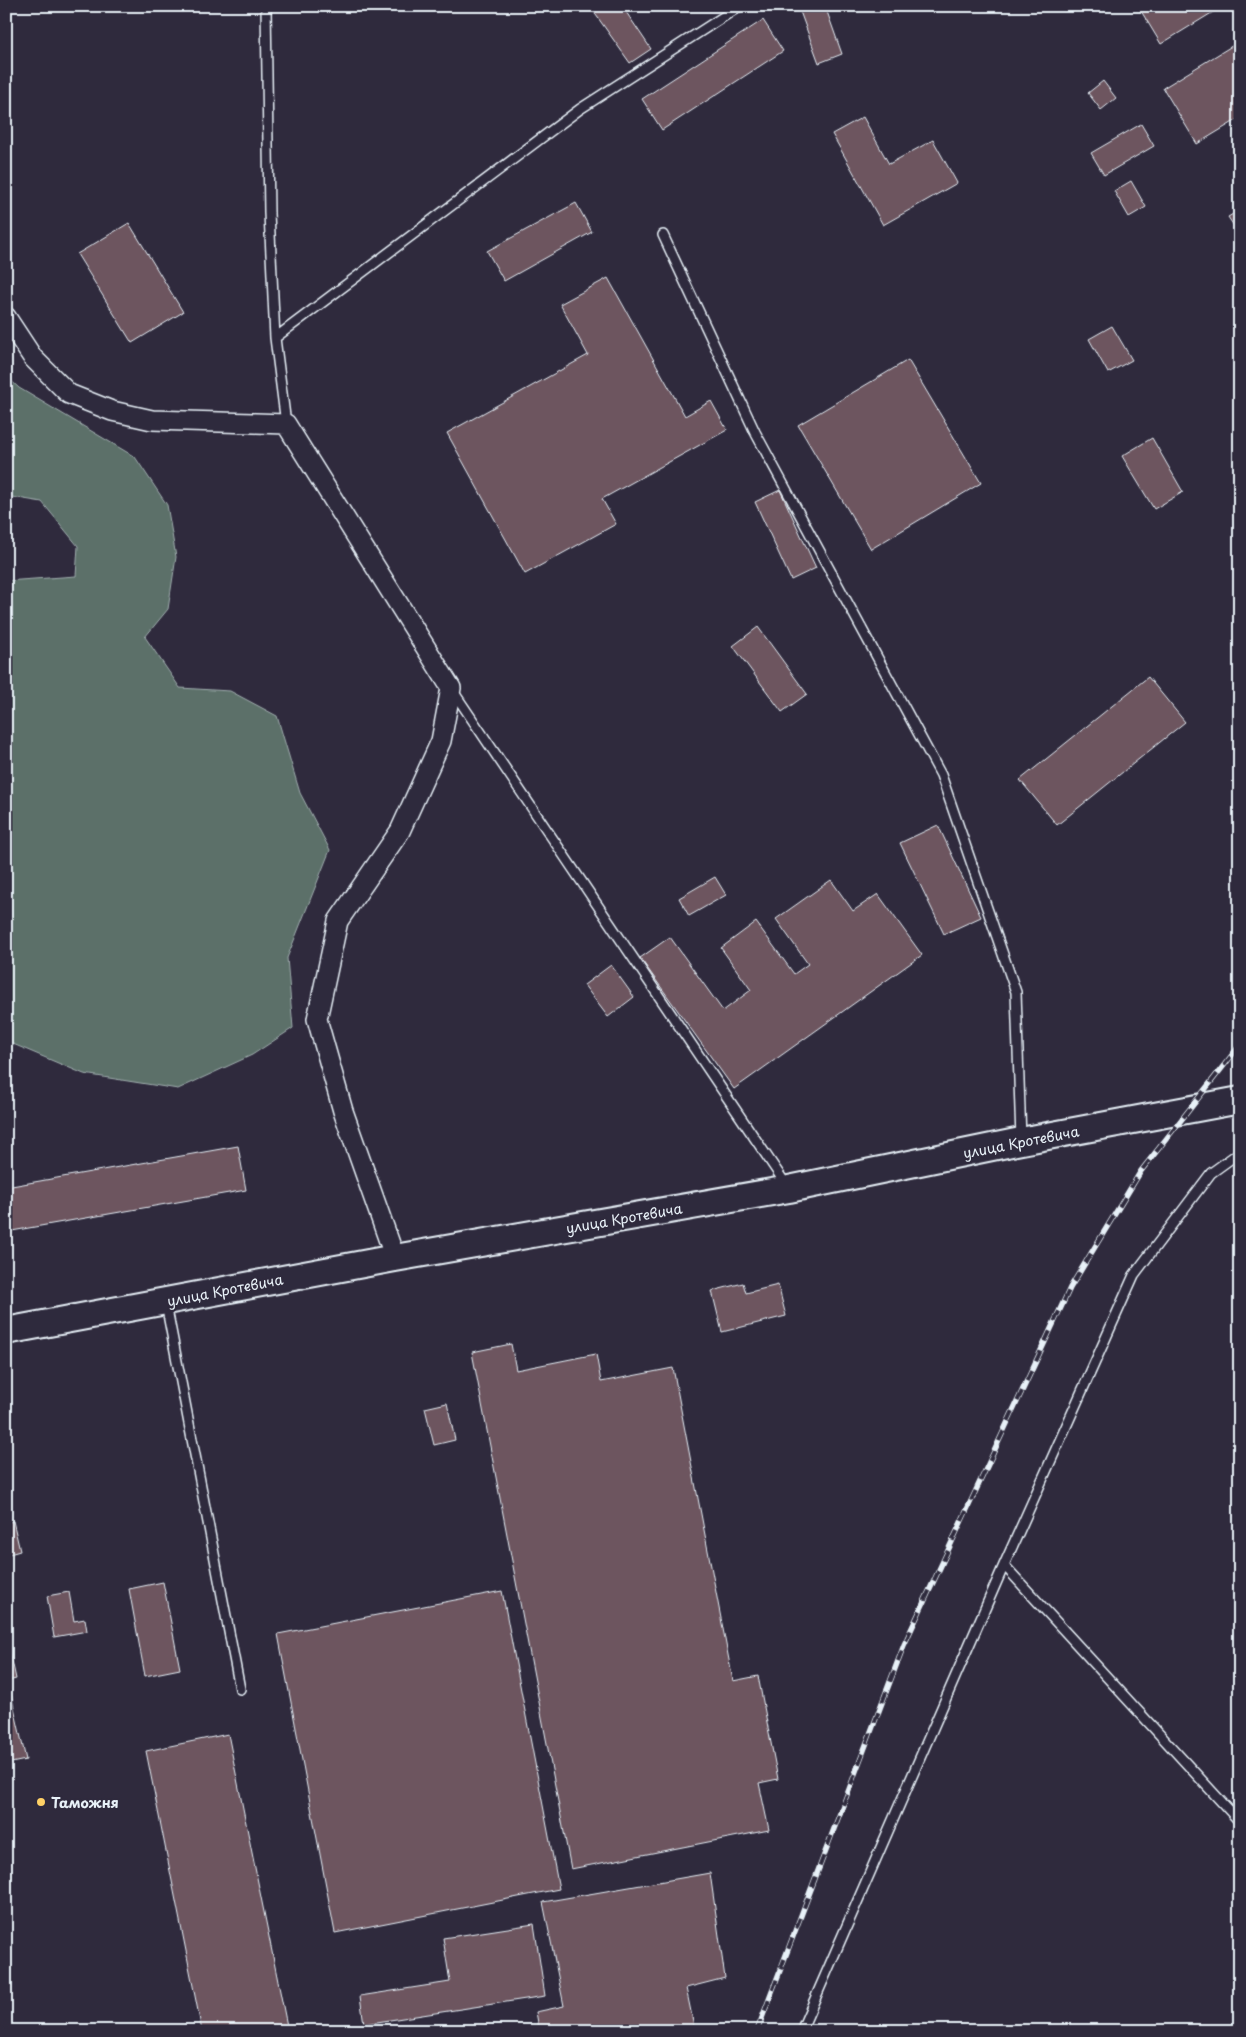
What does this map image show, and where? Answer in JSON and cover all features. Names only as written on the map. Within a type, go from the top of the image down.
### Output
[{"type":"street","points":[[6,317],[33,358],[69,394],[104,407],[152,420],[286,424],[451,688],[441,741],[400,831],[338,921],[317,1019],[343,1111],[395,1258]]},
{"type":"street","name":"улица Кротевича","points":[[6,1331],[395,1258],[789,1189],[1240,1100]]},
{"type":"lane","points":[[266,6],[269,213],[274,338],[286,424]]},
{"type":"lane","points":[[274,338],[580,109],[740,6]]},
{"type":"lane","points":[[663,235],[755,432],[941,775],[1016,992],[1021,1142]]},
{"type":"lane","points":[[451,688],[789,1189]]},
{"type":"lane","points":[[801,2031],[1004,1565],[1134,1274],[1211,1173],[1240,1152]]},
{"type":"lane","points":[[165,1301],[240,1688]]},
{"type":"lane","points":[[1004,1565],[1240,1822]]},
{"type":"green space","points":[[6,376],[19,388],[135,457],[167,505],[176,557],[168,609],[145,637],[180,688],[230,691],[277,716],[300,793],[330,850],[287,958],[293,1028],[252,1055],[178,1089],[84,1074],[6,1041],[6,581],[76,576],[78,546],[42,502],[6,496]]},
{"type":"building","points":[[594,6],[622,6],[651,49],[630,63],[591,8]]},
{"type":"building","points":[[798,6],[825,6],[842,54],[819,63]]},
{"type":"building","points":[[1138,6],[1223,6],[1161,44]]},
{"type":"building","points":[[763,20],[783,51],[662,130],[642,99]]},
{"type":"building","points":[[1240,41],[1240,118],[1197,144],[1163,88]]},
{"type":"building","points":[[1103,81],[1116,98],[1101,110],[1088,93]]},
{"type":"building","points":[[863,117],[889,164],[933,140],[957,183],[883,225],[832,134]]},
{"type":"building","points":[[1141,124],[1154,146],[1104,175],[1091,153]]},
{"type":"building","points":[[1131,181],[1146,207],[1129,217],[1114,191]]},
{"type":"building","points":[[576,203],[592,232],[504,281],[487,251]]},
{"type":"building","points":[[1240,210],[1240,235],[1228,217]]},
{"type":"building","points":[[129,223],[183,312],[132,343],[77,254]]},
{"type":"building","points":[[608,278],[685,416],[711,401],[727,430],[602,499],[616,524],[525,574],[447,433],[588,355],[560,304]]},
{"type":"building","points":[[1112,326],[1132,360],[1108,373],[1089,339]]},
{"type":"building","points":[[908,360],[981,483],[871,549],[798,425]]},
{"type":"building","points":[[1152,438],[1183,492],[1154,509],[1122,456]]},
{"type":"building","points":[[780,490],[816,568],[791,580],[755,502]]},
{"type":"building","points":[[758,627],[807,694],[782,712],[733,646]]},
{"type":"building","points":[[1148,677],[1185,722],[1057,825],[1020,780]]},
{"type":"building","points":[[938,825],[981,917],[944,934],[900,843]]},
{"type":"building","points":[[715,877],[726,895],[689,916],[679,898]]},
{"type":"building","points":[[831,880],[853,911],[878,894],[922,955],[734,1089],[640,958],[670,937],[723,1011],[751,990],[721,948],[756,922],[794,974],[808,964],[776,919]]},
{"type":"building","points":[[611,965],[634,997],[608,1017],[584,985]]},
{"type":"building","points":[[238,1146],[246,1190],[6,1232],[6,1187]]},
{"type":"building","points":[[743,1283],[746,1293],[778,1285],[786,1316],[722,1332],[712,1291]]},
{"type":"building","points":[[511,1344],[516,1370],[596,1354],[601,1382],[673,1368],[733,1681],[758,1676],[778,1779],[759,1783],[769,1830],[571,1869],[472,1352]]},
{"type":"building","points":[[447,1403],[455,1440],[434,1445],[425,1408]]},
{"type":"building","points":[[13,1521],[20,1551],[6,1555],[6,1523]]},
{"type":"building","points":[[163,1582],[180,1669],[145,1676],[129,1589]]},
{"type":"building","points":[[502,1591],[559,1889],[335,1933],[278,1634]]},
{"type":"building","points":[[69,1592],[74,1621],[85,1619],[87,1631],[54,1637],[47,1596]]},
{"type":"building","points":[[6,1633],[16,1679],[8,1681],[26,1760],[6,1764]]},
{"type":"building","points":[[228,1734],[288,2031],[202,2031],[146,1751]]},
{"type":"building","points":[[710,1873],[725,1978],[686,1988],[695,2031],[526,2031],[539,2028],[536,2012],[564,2006],[543,1902]]},
{"type":"building","points":[[534,1924],[545,1996],[364,2024],[360,1996],[450,1982],[443,1938]]},
{"type":"railway","points":[[757,2031],[904,1645],[1070,1288],[1141,1171],[1240,1045]]},
{"type":"place","name":"Таможня","points":[[41,1802]]}]
